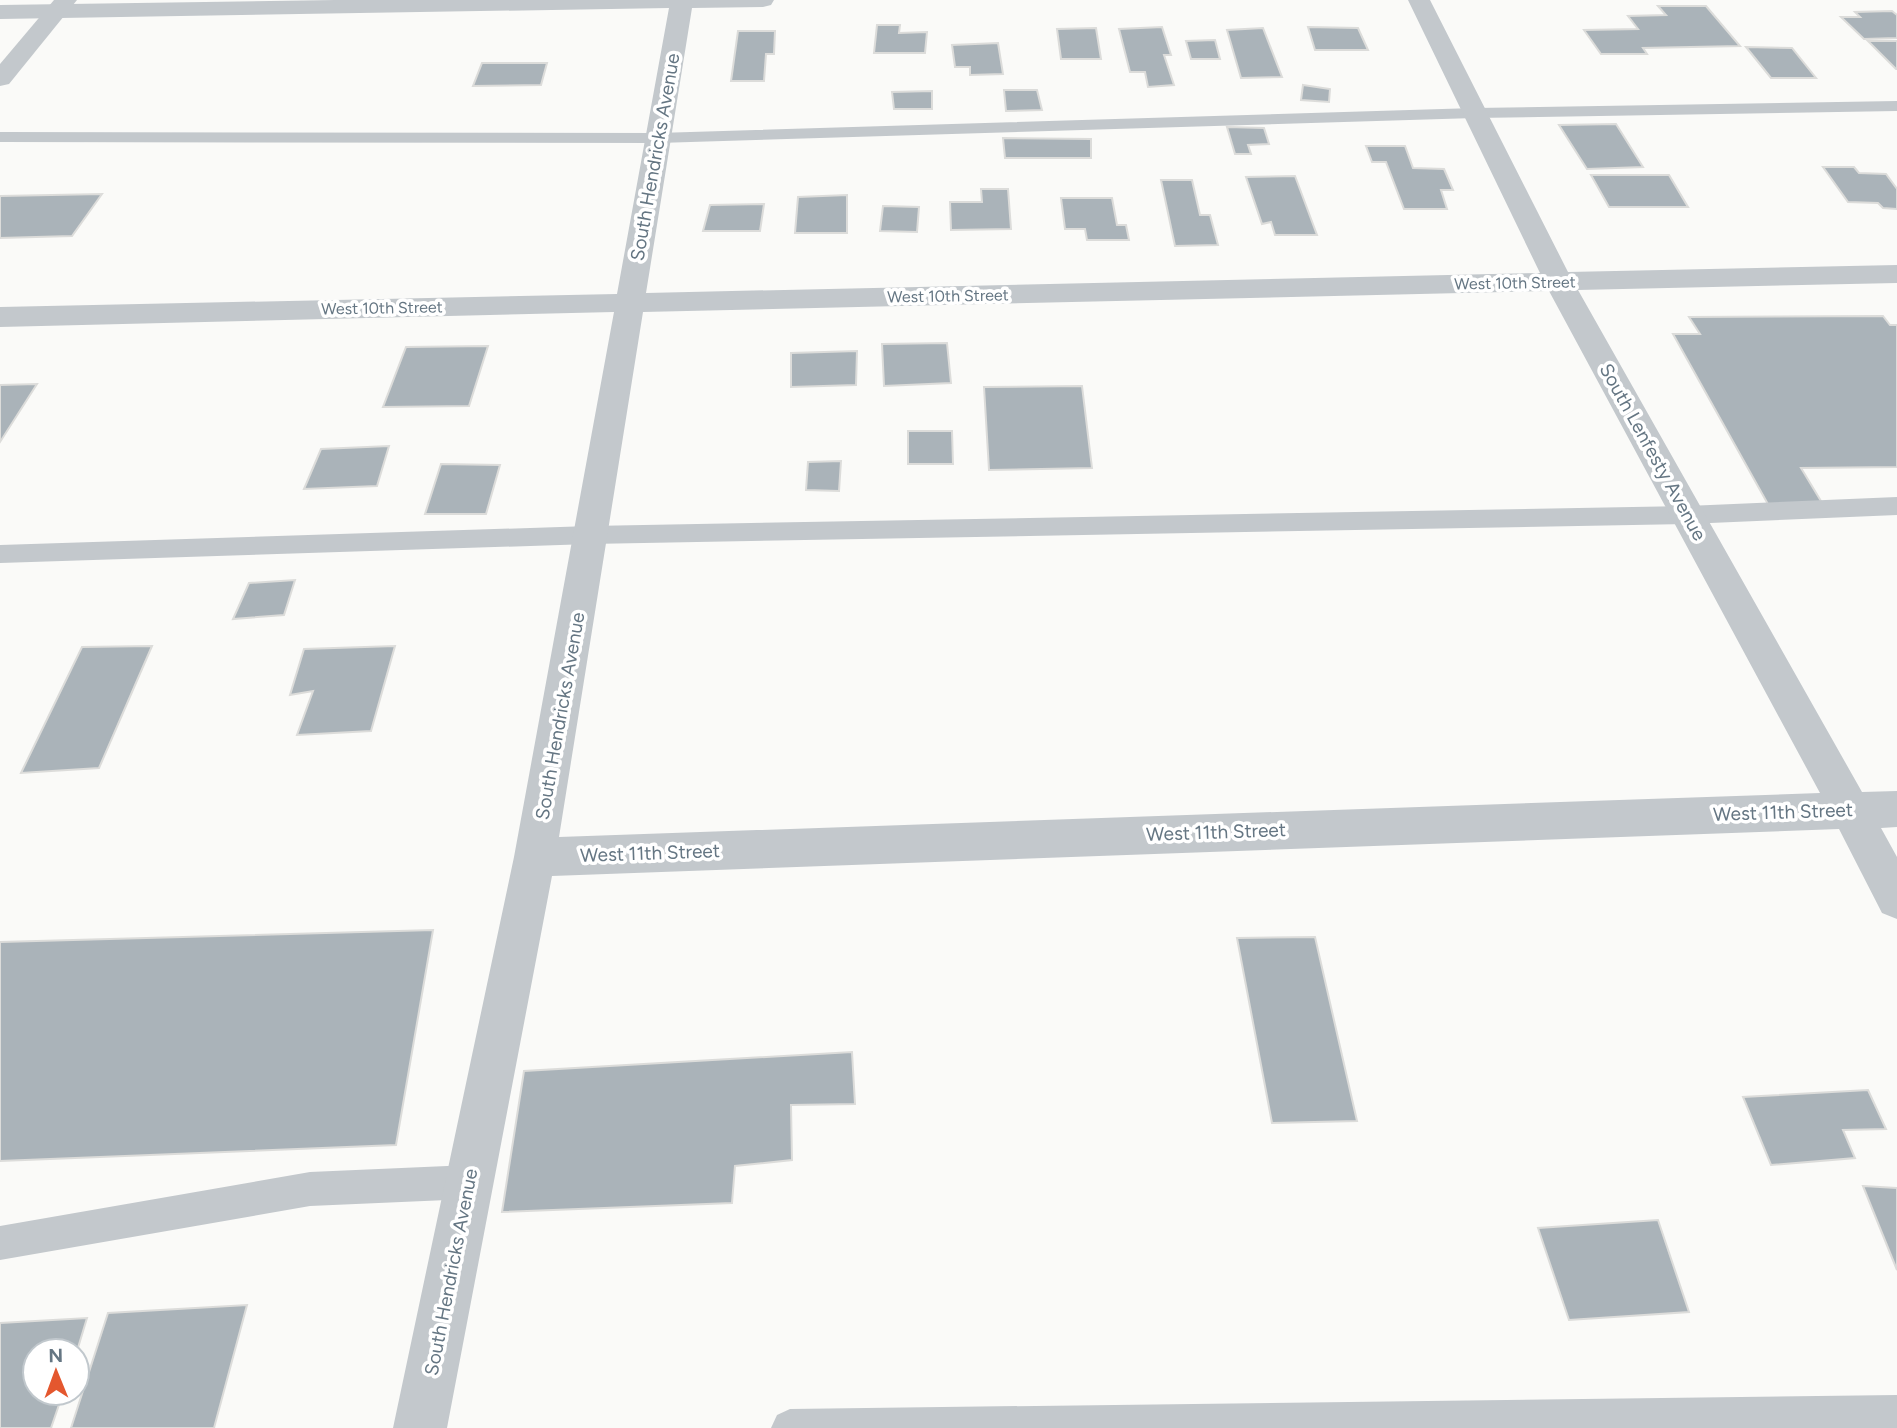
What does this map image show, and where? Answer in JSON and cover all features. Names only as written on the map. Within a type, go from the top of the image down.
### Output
[{"type":"street","points":[[0,12],[61,5],[763,0]]},
{"type":"street","name":"South Lenfesty Avenue","points":[[1419,0],[1559,282],[1897,899]]},
{"type":"street","name":"South Hendricks Avenue","points":[[420,1428],[536,857],[682,1]]},
{"type":"street","points":[[0,79],[61,5]]},
{"type":"street","name":"West 10th Street","points":[[0,317],[1897,274]]},
{"type":"street","name":"West 11th Street","points":[[536,857],[1897,809]]},
{"type":"lane","points":[[0,137],[658,138],[1475,113],[1897,106]]},
{"type":"lane","points":[[0,554],[590,535],[1687,515],[1897,506]]},
{"type":"lane","points":[[0,1242],[310,1189],[470,1182]]},
{"type":"lane","points":[[790,1428],[1897,1414]]},
{"type":"building","points":[[1658,6],[1706,6],[1740,46],[1643,48],[1647,54],[1601,54],[1584,30],[1638,29],[1628,16],[1666,15]]},
{"type":"building","points":[[1892,11],[1897,15],[1897,38],[1864,39],[1841,17],[1860,17],[1855,12]]},
{"type":"building","points":[[877,25],[900,25],[899,33],[927,32],[925,53],[874,53]]},
{"type":"building","points":[[1162,27],[1171,55],[1164,55],[1174,85],[1148,87],[1145,72],[1130,72],[1119,29]]},
{"type":"building","points":[[1308,27],[1358,28],[1368,50],[1315,50]]},
{"type":"building","points":[[1096,28],[1101,59],[1061,59],[1057,29]]},
{"type":"building","points":[[1263,28],[1282,77],[1241,78],[1227,30]]},
{"type":"building","points":[[738,31],[775,31],[774,54],[766,54],[764,81],[731,81]]},
{"type":"building","points":[[1215,40],[1220,59],[1191,59],[1186,41]]},
{"type":"building","points":[[1868,41],[1897,41],[1897,69],[1896,69]]},
{"type":"building","points":[[998,43],[1003,74],[970,75],[970,67],[955,67],[952,45]]},
{"type":"building","points":[[1746,47],[1792,48],[1816,78],[1771,78]]},
{"type":"building","points":[[482,63],[547,63],[541,85],[473,86]]},
{"type":"building","points":[[1303,85],[1330,89],[1329,102],[1301,100]]},
{"type":"building","points":[[1004,90],[1037,90],[1042,110],[1006,111]]},
{"type":"building","points":[[932,91],[932,109],[894,109],[892,92]]},
{"type":"building","points":[[1616,124],[1643,167],[1587,169],[1559,125]]},
{"type":"building","points":[[1227,127],[1264,128],[1269,144],[1248,145],[1251,154],[1235,154]]},
{"type":"building","points":[[1003,138],[1091,139],[1091,158],[1005,158]]},
{"type":"building","points":[[1366,146],[1405,146],[1413,168],[1444,169],[1453,190],[1441,190],[1447,209],[1404,209],[1386,162],[1372,162]]},
{"type":"building","points":[[1823,167],[1854,167],[1859,173],[1886,174],[1897,189],[1897,209],[1883,208],[1878,203],[1848,202]]},
{"type":"building","points":[[1591,175],[1669,175],[1688,207],[1609,207]]},
{"type":"building","points":[[1295,176],[1317,235],[1275,235],[1271,222],[1262,224],[1246,177]]},
{"type":"building","points":[[1161,180],[1192,180],[1200,215],[1210,215],[1218,245],[1175,246]]},
{"type":"building","points":[[981,189],[1008,189],[1011,229],[951,230],[950,202],[982,202]]},
{"type":"building","points":[[102,194],[72,236],[0,238],[0,196]]},
{"type":"building","points":[[847,195],[847,233],[795,233],[798,197]]},
{"type":"building","points":[[1061,198],[1112,198],[1117,225],[1126,225],[1129,240],[1087,240],[1085,229],[1065,229]]},
{"type":"building","points":[[764,204],[760,231],[703,231],[710,205]]},
{"type":"building","points":[[883,206],[919,207],[917,232],[880,231]]},
{"type":"building","points":[[1883,316],[1890,325],[1897,325],[1897,467],[1801,468],[1824,506],[1769,506],[1673,334],[1700,334],[1689,317]]},
{"type":"building","points":[[947,343],[951,383],[884,386],[882,344]]},
{"type":"building","points":[[488,346],[469,406],[383,407],[406,347]]},
{"type":"building","points":[[857,351],[856,385],[791,387],[791,353]]},
{"type":"building","points":[[37,384],[0,442],[0,385]]},
{"type":"building","points":[[1082,386],[1092,468],[989,470],[984,387]]},
{"type":"building","points":[[908,431],[952,431],[953,464],[908,464]]},
{"type":"building","points":[[389,446],[377,486],[304,489],[321,449]]},
{"type":"building","points":[[841,461],[839,491],[806,490],[808,462]]},
{"type":"building","points":[[441,464],[500,465],[486,514],[425,514]]},
{"type":"building","points":[[295,580],[284,615],[233,619],[249,583]]},
{"type":"building","points":[[152,646],[99,768],[21,773],[82,647]]},
{"type":"building","points":[[395,646],[371,731],[297,735],[313,691],[290,695],[304,649]]},
{"type":"building","points":[[433,930],[396,1145],[0,1161],[0,942]]},
{"type":"building","points":[[1315,937],[1357,1121],[1272,1123],[1237,938]]},
{"type":"building","points":[[852,1052],[855,1104],[791,1105],[792,1160],[735,1166],[732,1203],[502,1212],[524,1071]]},
{"type":"building","points":[[1868,1090],[1886,1129],[1843,1130],[1855,1158],[1771,1165],[1743,1097]]},
{"type":"building","points":[[1863,1186],[1897,1188],[1897,1270]]},
{"type":"building","points":[[1658,1220],[1689,1312],[1569,1320],[1538,1228]]},
{"type":"building","points":[[247,1305],[214,1428],[71,1428],[78,1407],[91,1407],[91,1366],[108,1313]]},
{"type":"building","points":[[87,1318],[81,1337],[21,1337],[21,1407],[58,1407],[51,1428],[0,1428],[0,1323]]}]
